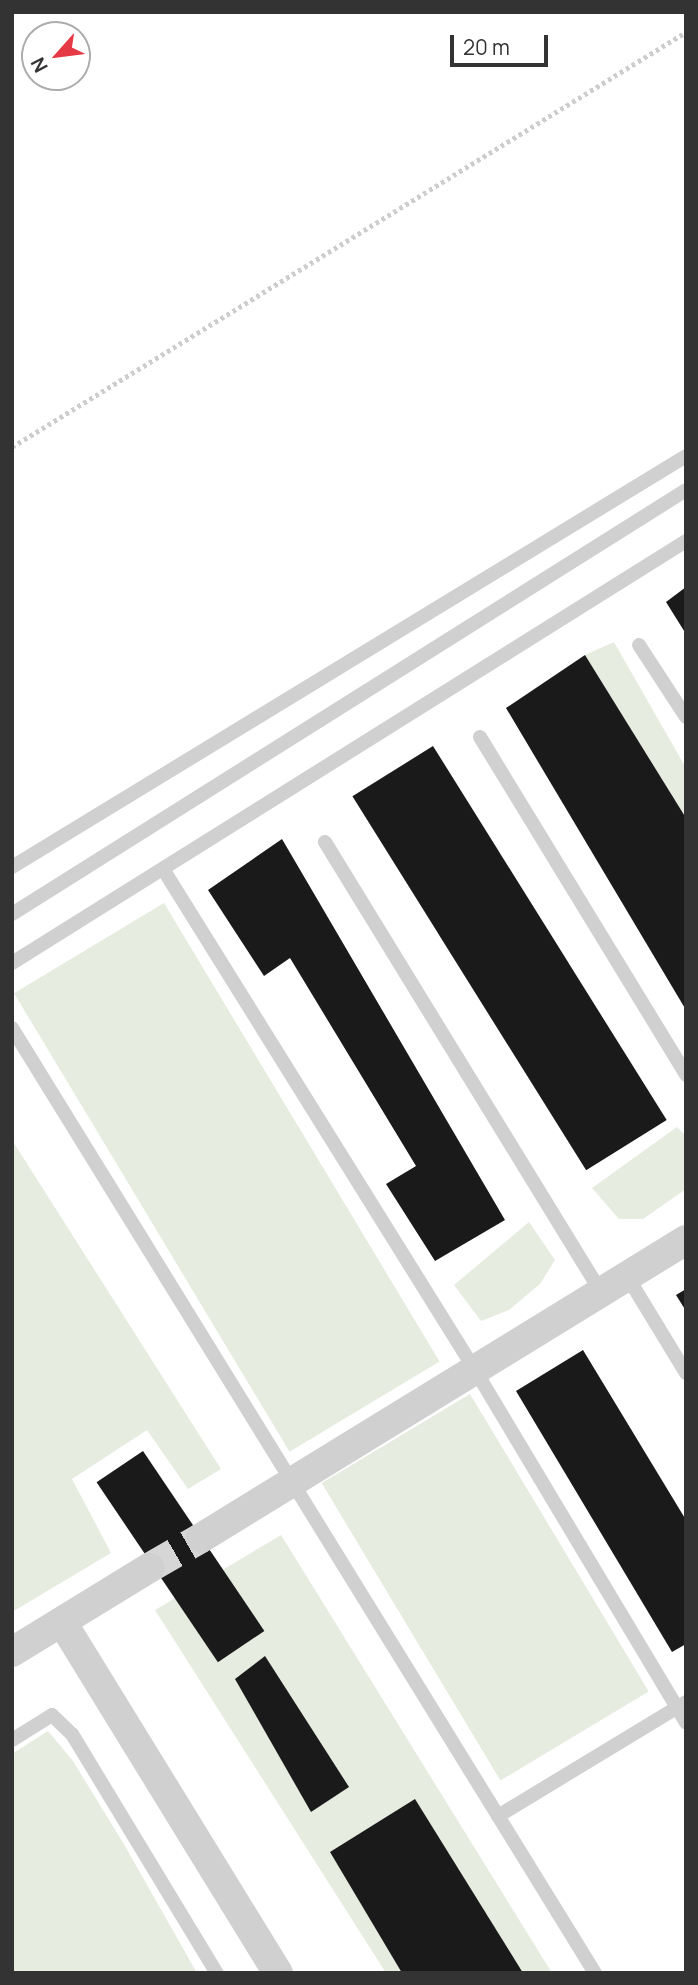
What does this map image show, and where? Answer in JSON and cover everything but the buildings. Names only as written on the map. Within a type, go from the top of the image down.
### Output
[{"type":"street","points":[[201,1538],[686,1240]]},
{"type":"street","points":[[12,1652],[149,1567]]},
{"type":"street","points":[[62,1622],[278,1973]]},
{"type":"lane","points":[[12,867],[686,456]]},
{"type":"lane","points":[[12,914],[686,489]]},
{"type":"lane","points":[[12,963],[686,541]]},
{"type":"lane","points":[[639,645],[686,717]]},
{"type":"lane","points":[[480,737],[686,1075]]},
{"type":"lane","points":[[325,842],[601,1292]]},
{"type":"lane","points":[[163,869],[681,1705],[686,1723]]},
{"type":"lane","points":[[12,1028],[595,1973]]},
{"type":"lane","points":[[628,1276],[686,1373]]},
{"type":"lane","points":[[498,1816],[681,1705]]},
{"type":"lane","points":[[12,1740],[52,1715],[72,1734],[217,1973]]},
{"type":"path","points":[[12,447],[686,32]]},
{"type":"shaded area","points":[[614,642],[686,768],[686,818],[585,655]]},
{"type":"shaded area","points":[[164,903],[440,1362],[290,1452],[14,993]]},
{"type":"shaded area","points":[[677,1127],[686,1136],[686,1189],[643,1219],[619,1219],[592,1188]]},
{"type":"shaded area","points":[[12,1140],[221,1469],[188,1489],[147,1430],[72,1479],[111,1553],[12,1612]]},
{"type":"shaded area","points":[[529,1222],[555,1260],[540,1284],[509,1310],[481,1321],[454,1285]]},
{"type":"shaded area","points":[[470,1394],[649,1691],[500,1781],[322,1483]]},
{"type":"shaded area","points":[[281,1535],[552,1973],[386,1973],[155,1610]]},
{"type":"shaded area","points":[[48,1731],[73,1761],[197,1973],[12,1973],[12,1754]]},
{"type":"tunnel","points":[[149,1568],[201,1538]]}]
